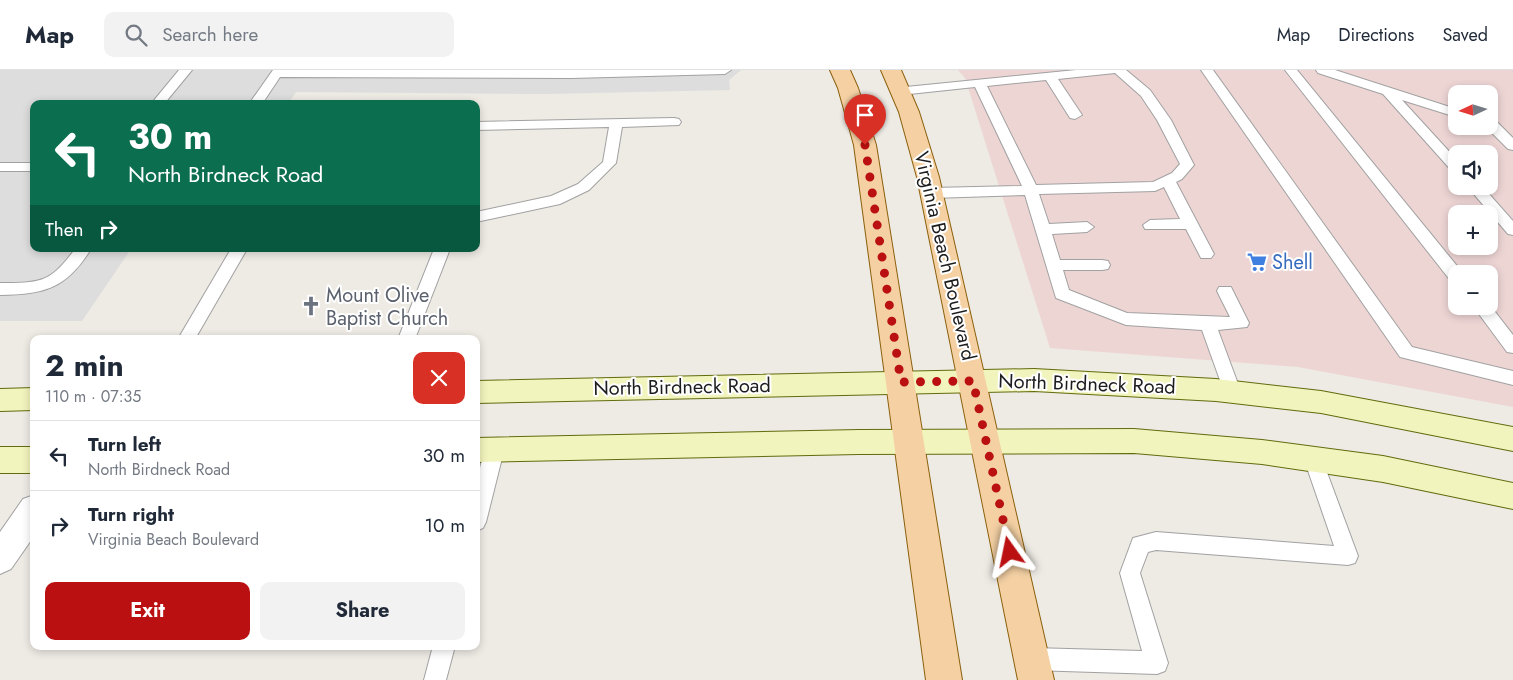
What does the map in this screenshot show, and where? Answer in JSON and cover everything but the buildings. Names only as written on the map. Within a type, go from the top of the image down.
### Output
[{"type":"main road","points":[[840,70],[848,88],[865,145],[944,680]]},
{"type":"main road","name":"Virginia Beach Boulevard","points":[[891,70],[920,145],[932,193],[1034,670]]},
{"type":"main road","name":"North Birdneck Road","points":[[480,392],[1034,380],[1232,392],[1330,404],[1513,439]]},
{"type":"main road","points":[[0,400],[30,399]]},
{"type":"main road","points":[[486,450],[910,442],[1134,441],[1262,452],[1383,469],[1513,496]]},
{"type":"main road","points":[[0,460],[30,460]]},
{"type":"street","points":[[0,559],[30,514]]},
{"type":"lane","points":[[160,100],[186,70]]},
{"type":"lane","points":[[258,100],[278,72],[726,70]]},
{"type":"lane","points":[[900,91],[1114,70]]},
{"type":"lane","points":[[932,193],[1155,186],[1177,176],[1187,165],[1164,120],[1146,93],[1119,70]]},
{"type":"lane","points":[[1207,70],[1406,352],[1513,378]]},
{"type":"lane","points":[[1291,70],[1448,266]]},
{"type":"lane","points":[[1322,70],[1448,110]]},
{"type":"lane","points":[[1050,76],[1075,115]]},
{"type":"lane","points":[[980,84],[1031,190],[1062,294],[1126,319],[1208,324],[1241,323],[1225,291]]},
{"type":"lane","points":[[1387,91],[1448,158]]},
{"type":"lane","points":[[480,126],[674,122]]},
{"type":"lane","points":[[480,216],[493,211],[540,206],[564,197],[593,179],[609,163],[616,123]]},
{"type":"lane","points":[[1498,127],[1513,132]]},
{"type":"lane","points":[[1498,132],[1513,146]]},
{"type":"lane","points":[[0,167],[30,167]]},
{"type":"lane","points":[[1168,181],[1206,254]]},
{"type":"lane","points":[[1482,195],[1513,230]]},
{"type":"lane","points":[[1150,225],[1190,224]]},
{"type":"lane","points":[[1043,229],[1087,227]]},
{"type":"lane","points":[[0,289],[26,289],[49,285],[67,272],[81,252]]},
{"type":"lane","points":[[188,335],[237,252]]},
{"type":"lane","points":[[408,335],[441,252]]},
{"type":"lane","points":[[1054,265],[1102,265]]},
{"type":"lane","points":[[1488,315],[1513,347]]},
{"type":"lane","points":[[1208,324],[1232,392]]},
{"type":"lane","points":[[480,493],[486,450]]},
{"type":"lane","points":[[1034,670],[1157,663],[1130,573],[1140,544],[1156,541],[1348,556],[1313,460]]},
{"type":"lane","points":[[435,680],[443,650]]},
{"type":"shaded area","points":[[0,70],[741,70],[729,80],[730,90],[543,94],[296,92],[291,100],[30,100],[30,252],[129,252],[82,321],[0,321]]},
{"type":"shaded area","points":[[958,70],[1513,70],[1513,407],[1298,367],[1050,348],[965,78]]},
{"type":"place","name":"Shell","points":[[1257,262]]},
{"type":"place","name":"Mount Olive Baptist Church","points":[[311,306]]},
{"type":"route","points":[[865,145],[901,382],[973,381],[1010,552]]}]
